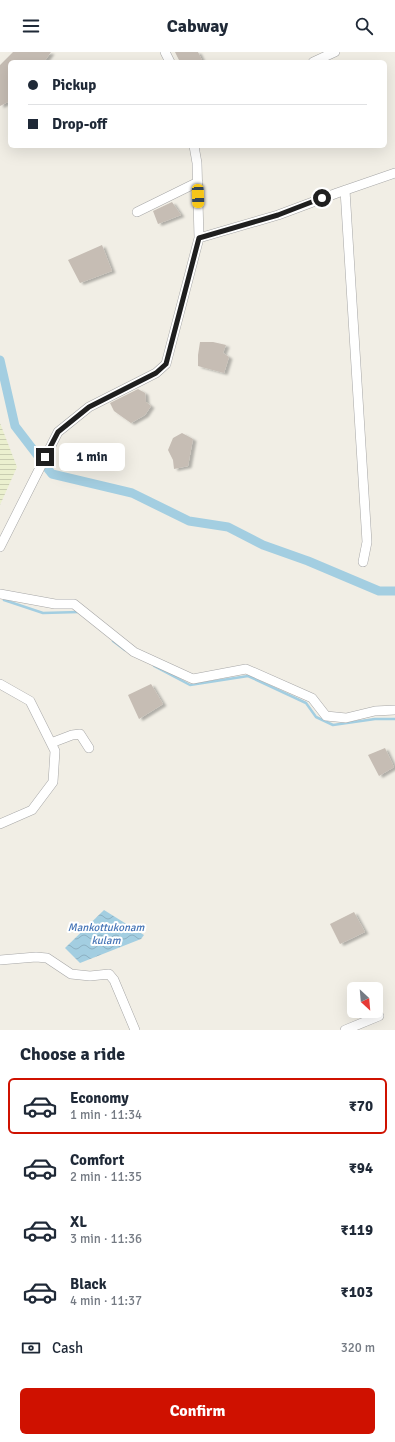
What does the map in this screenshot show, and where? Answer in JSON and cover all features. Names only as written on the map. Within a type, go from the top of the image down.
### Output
[{"type":"street","points":[[317,60],[335,52]]},
{"type":"street","points":[[0,547],[58,432],[89,407],[156,373],[166,364],[199,238],[198,182],[194,148]]},
{"type":"street","points":[[199,238],[278,215],[395,173]]},
{"type":"street","points":[[137,212],[198,182]]},
{"type":"street","points":[[345,190],[367,542],[363,562]]},
{"type":"street","points":[[0,594],[54,604],[74,604],[134,652],[193,679],[246,669],[312,698],[326,716],[346,718],[375,711],[395,710]]},
{"type":"street","points":[[0,684],[30,702],[55,751],[53,782],[32,810],[0,824]]},
{"type":"street","points":[[51,743],[72,735],[80,734],[88,748]]},
{"type":"street","points":[[0,960],[36,956],[47,958],[71,974],[90,976],[109,974],[114,980],[135,1030]]},
{"type":"street","points":[[345,1030],[374,1018]]},
{"type":"green space","points":[[0,423],[17,467],[0,505]]},
{"type":"water","name":"Mankottukonam kulam","points":[[104,910],[144,935],[141,939],[80,963],[65,948]]},
{"type":"building","points":[[13,52],[51,52],[45,60],[8,60],[8,102],[0,106],[0,65]]},
{"type":"building","points":[[175,52],[198,52],[202,60],[179,60]]},
{"type":"building","points":[[172,202],[181,215],[158,224],[153,211]]},
{"type":"building","points":[[102,245],[112,271],[80,283],[68,260]]},
{"type":"building","points":[[200,342],[213,342],[226,345],[223,353],[229,357],[224,373],[198,366]]},
{"type":"building","points":[[138,389],[145,393],[146,402],[151,406],[145,415],[131,423],[114,411],[110,403]]},
{"type":"building","points":[[182,433],[193,439],[188,466],[174,469],[173,460],[168,450],[173,438]]},
{"type":"building","points":[[151,684],[163,704],[139,719],[128,695]]},
{"type":"building","points":[[385,748],[394,767],[379,776],[368,755]]},
{"type":"building","points":[[354,912],[365,932],[340,944],[330,924]]},
{"type":"waterway","points":[[0,360],[15,426],[38,456]]},
{"type":"waterway","points":[[48,469],[52,474],[132,493],[189,521],[228,527],[263,545],[308,561],[379,591],[395,591]]},
{"type":"waterway","points":[[4,600],[43,613],[79,612]]},
{"type":"waterway","points":[[113,641],[125,650]]},
{"type":"waterway","points":[[154,666],[190,685],[248,676],[306,703],[316,717],[333,725],[375,719],[395,719]]},
{"type":"route","points":[[45,457],[58,432],[89,407],[156,373],[166,364],[199,238],[278,215],[322,198]]}]
